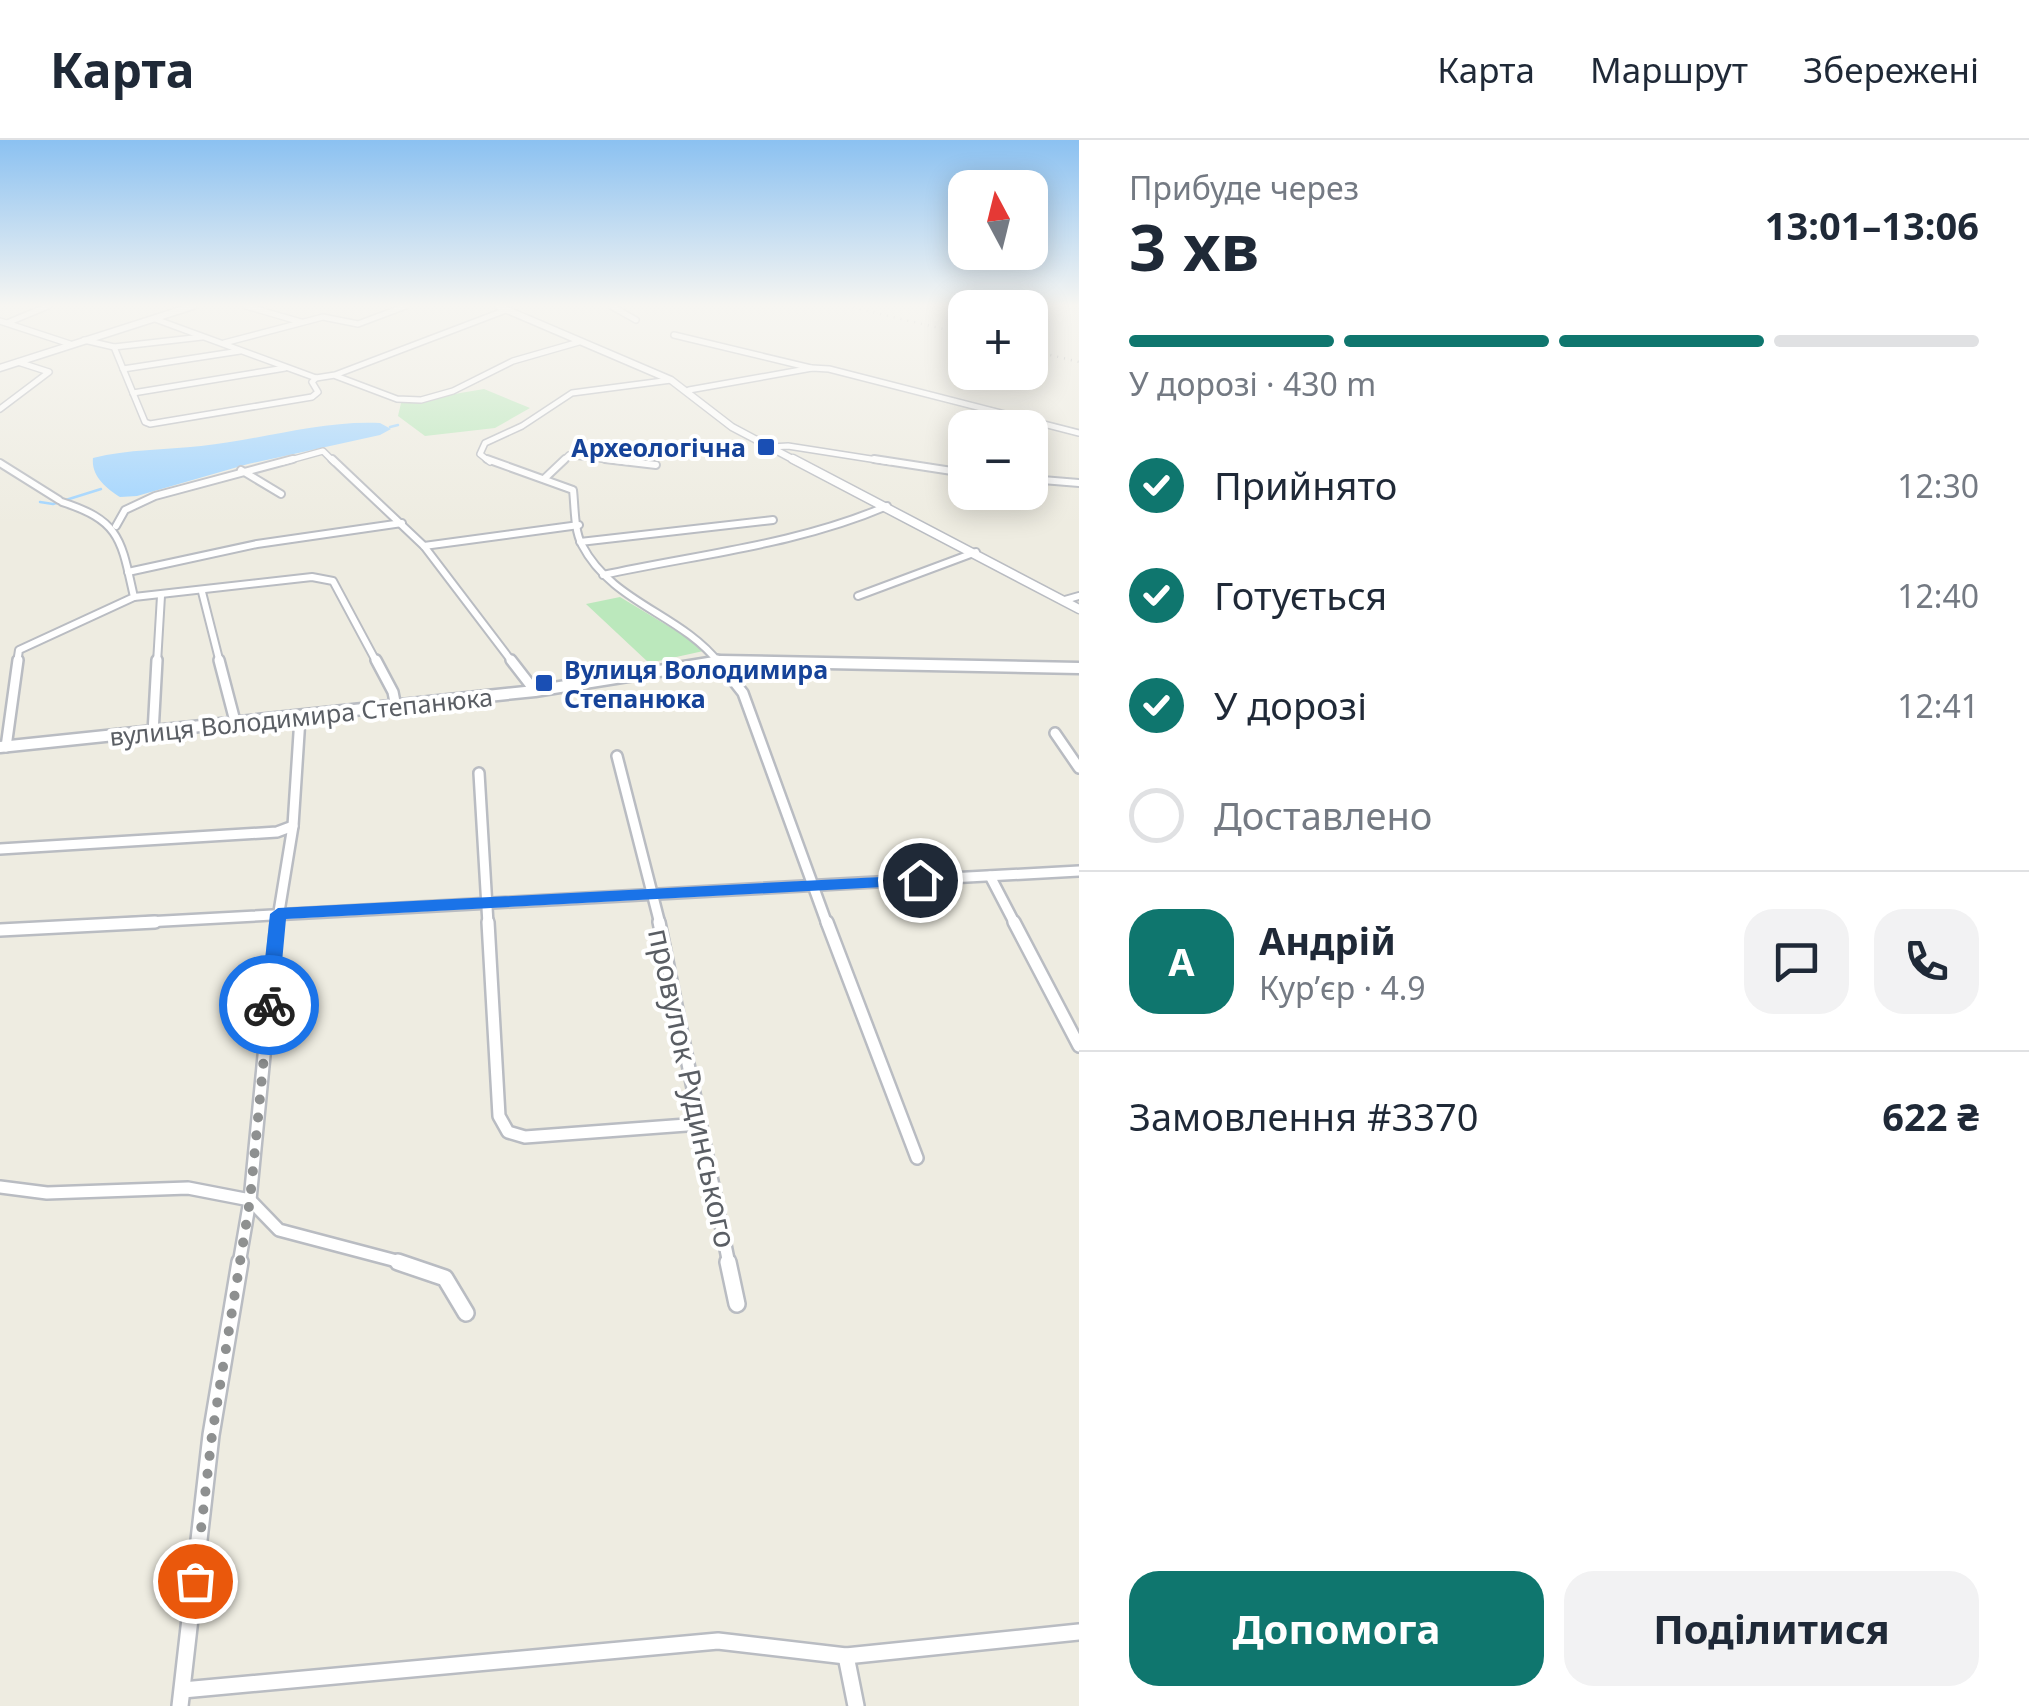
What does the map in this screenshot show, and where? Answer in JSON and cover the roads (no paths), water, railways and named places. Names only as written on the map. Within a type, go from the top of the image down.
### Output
[{"type":"street","points":[[0,409],[40,379]]},
{"type":"street","points":[[127,379],[145,422],[158,424],[312,397],[318,392],[312,382],[315,379]]},
{"type":"street","points":[[134,393],[215,379]]},
{"type":"street","points":[[344,379],[397,399],[421,400],[477,379]]},
{"type":"street","points":[[689,390],[750,379]]},
{"type":"street","points":[[868,379],[1079,434]]},
{"type":"street","points":[[916,1158],[784,813],[743,693],[704,643],[636,603],[602,575],[580,542],[573,490],[545,478],[492,465],[480,454],[485,443],[522,426],[558,398],[671,380],[689,390],[719,419],[1079,609]]},
{"type":"street","points":[[771,447],[788,446],[948,470]]},
{"type":"street","points":[[116,526],[125,510],[155,496],[241,470],[323,452],[424,546],[534,690]]},
{"type":"street","points":[[545,478],[569,454],[656,464]]},
{"type":"street","points":[[0,463],[18,472],[42,495],[97,512],[116,526],[134,597]]},
{"type":"street","points":[[241,470],[281,494]]},
{"type":"street","points":[[1048,480],[1079,483]]},
{"type":"street","points":[[602,575],[661,561],[795,541],[852,523],[887,506]]},
{"type":"street","points":[[580,542],[773,520]]},
{"type":"street","points":[[128,572],[220,551],[402,523]]},
{"type":"street","points":[[424,546],[579,525]]},
{"type":"street","points":[[858,596],[976,552]]},
{"type":"street","points":[[3,747],[19,650],[134,597],[312,577],[333,580],[393,692],[396,706]]},
{"type":"street","points":[[202,592],[236,725]]},
{"type":"street","points":[[153,733],[161,596]]},
{"type":"street","points":[[1065,600],[1079,596]]},
{"type":"street","name":"вулиця Володимира Степанюка","points":[[3,747],[534,690],[721,661],[1079,668]]},
{"type":"street","points":[[300,718],[293,826],[278,914],[250,1200],[212,1435],[182,1698],[718,1641],[846,1656],[1079,1632]]},
{"type":"street","points":[[1055,733],[1079,768]]},
{"type":"street","name":"провулок Рудинського","points":[[617,756],[653,892],[737,1304]]},
{"type":"street","points":[[479,773],[499,1116],[504,1130],[510,1136],[525,1137],[700,1124]]},
{"type":"street","points":[[0,850],[277,832],[293,826]]},
{"type":"street","points":[[0,930],[1079,870]]},
{"type":"street","points":[[990,876],[1079,1046]]},
{"type":"street","points":[[0,1187],[46,1193],[188,1188],[250,1200],[279,1230],[425,1269],[445,1278],[466,1313]]},
{"type":"street","points":[[846,1656],[856,1706]]},
{"type":"water","points":[[380,423],[391,429],[137,496],[120,497],[100,481],[93,464],[93,458],[120,453],[223,443],[335,424]]},
{"type":"waterway","points":[[390,427],[398,425]]},
{"type":"waterway","points":[[40,502],[53,504],[101,489]]},
{"type":"place","name":"Археологічна","points":[[766,447]]},
{"type":"place","name":"Вулиця Володимира Степанюка","points":[[544,683]]}]
